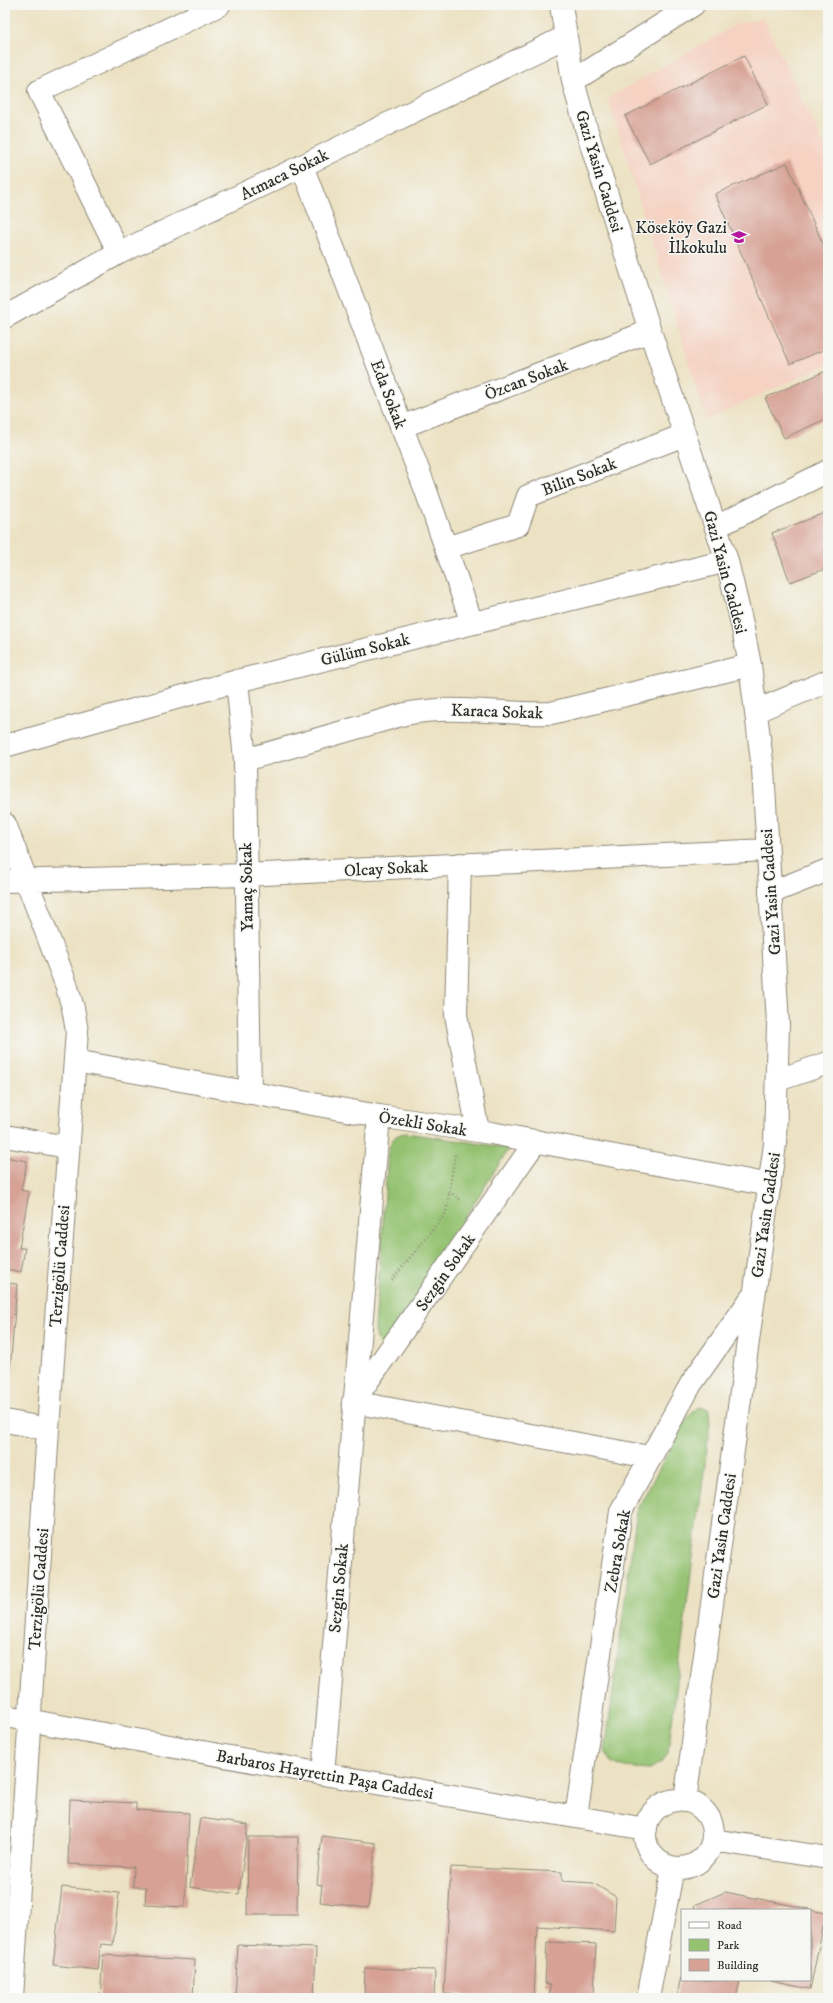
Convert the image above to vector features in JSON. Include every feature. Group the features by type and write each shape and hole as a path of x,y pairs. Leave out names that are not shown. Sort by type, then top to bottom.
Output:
{"street":[{"path":"119,253 38,92 219,5"},
{"name":"Gazi Yasin Caddesi","path":"561,5 573,81 650,331 727,561 750,665 763,769 778,1024 778,1080 775,1144 685,1801"},
{"path":"573,81 693,5"},
{"name":"Atmaca Sokak","path":"5,317 119,253 302,166 565,37"},
{"name":"Eda Sokak","path":"302,166 402,427 472,623"},
{"name":"Özcan Sokak","path":"402,427 650,331"},
{"name":"Bilin Sokak","path":"446,548 518,525 528,496 684,435"},
{"path":"716,527 828,472"},
{"name":"Gülüm Sokak","path":"5,746 237,681 727,561"},
{"name":"Karaca Sokak","path":"245,760 421,711 454,708 527,714 551,713 750,665"},
{"name":"Yamaç Sokak","path":"237,681 245,760 250,1092"},
{"path":"756,711 828,681"},
{"name":"Terzigölü Caddesi","path":"5,824 16,881 66,984 73,1008 77,1031 67,1147 48,1429 12,1998"},
{"name":"Olcay Sokak","path":"16,881 246,875 767,850"},
{"path":"460,864 456,1015 478,1131"},
{"path":"770,893 828,870"},
{"name":"Özekli Sokak","path":"75,1061 379,1116 536,1141 770,1185"},
{"path":"778,1080 828,1063"},
{"name":"Sezgin Sokak","path":"323,1774 353,1402 379,1116"},
{"path":"5,1136 67,1147"},
{"name":"Sezgin Sokak","path":"353,1402 536,1141"},
{"name":"Zebra Sokak","path":"576,1817 621,1510 649,1457 691,1384 754,1295"},
{"path":"353,1402 649,1457"},
{"path":"5,1421 48,1429"},
{"name":"Barbaros Hayrettin Paşa Caddesi","path":"5,1716 323,1774 646,1829"},
{"path":"685,1801 695,1804 703,1810 710,1819 713,1840 709,1851 701,1860 692,1866 673,1868 658,1861 650,1852 646,1841 646,1829 649,1819 655,1810 669,1802 685,1801"},
{"path":"713,1840 828,1858"},
{"path":"648,1998 673,1868"}],"path":[{"path":"389,1284 446,1213 456,1148"}],"shaded area":[{"name":"Köseköy Gazi İlkokulu","path":"763,18 828,153 828,364 706,420 608,98 737,24"}],"green space":[{"path":"406,1133 509,1148 386,1344 380,1344 377,1340 375,1328 388,1153 393,1139 398,1135"},
{"path":"704,1407 709,1410 710,1424 668,1753 662,1762 650,1769 622,1767 611,1762 605,1751 637,1509 688,1417 697,1408"}],"building":[{"path":"744,56 768,104 650,164 625,116"},
{"path":"787,163 828,255 828,348 790,364 715,194"},
{"path":"828,370 828,418 784,438 765,398"},
{"path":"828,512 828,568 790,582 772,533"},
{"path":"5,1157 27,1161 21,1190 29,1192 19,1248 25,1248 21,1272 5,1269"},
{"path":"5,1283 17,1284 10,1371 5,1370"},
{"path":"70,1800 136,1803 136,1810 189,1813 185,1907 145,1905 146,1887 133,1887 134,1867 68,1864"},
{"path":"200,1818 248,1825 239,1894 190,1887"},
{"path":"322,1836 376,1843 368,1908 320,1902 322,1885 317,1884"},
{"path":"248,1837 298,1837 297,1915 247,1915"},
{"path":"451,1867 562,1872 562,1881 593,1883 616,1897 614,1931 537,1926 534,1998 444,1994"},
{"path":"62,1887 119,1893 113,1945 101,1944 98,1970 53,1965"},
{"path":"725,1892 809,1909 694,1909 695,1905"},
{"path":"811,1910 826,1913 810,1989 771,1981 811,1981"},
{"path":"547,1942 596,1944 594,1998 549,1998 550,1985 545,1984"},
{"path":"238,1945 316,1948 314,1998 235,1998"},
{"path":"103,1955 195,1960 193,1998 100,1998"},
{"path":"365,1968 435,1970 434,1998 364,1998"},
{"path":"681,1975 681,1981 740,1981 736,1998 677,1998"}],"place":[{"name":"Köseköy Gazi İlkokulu","path":"739,237"}]}
